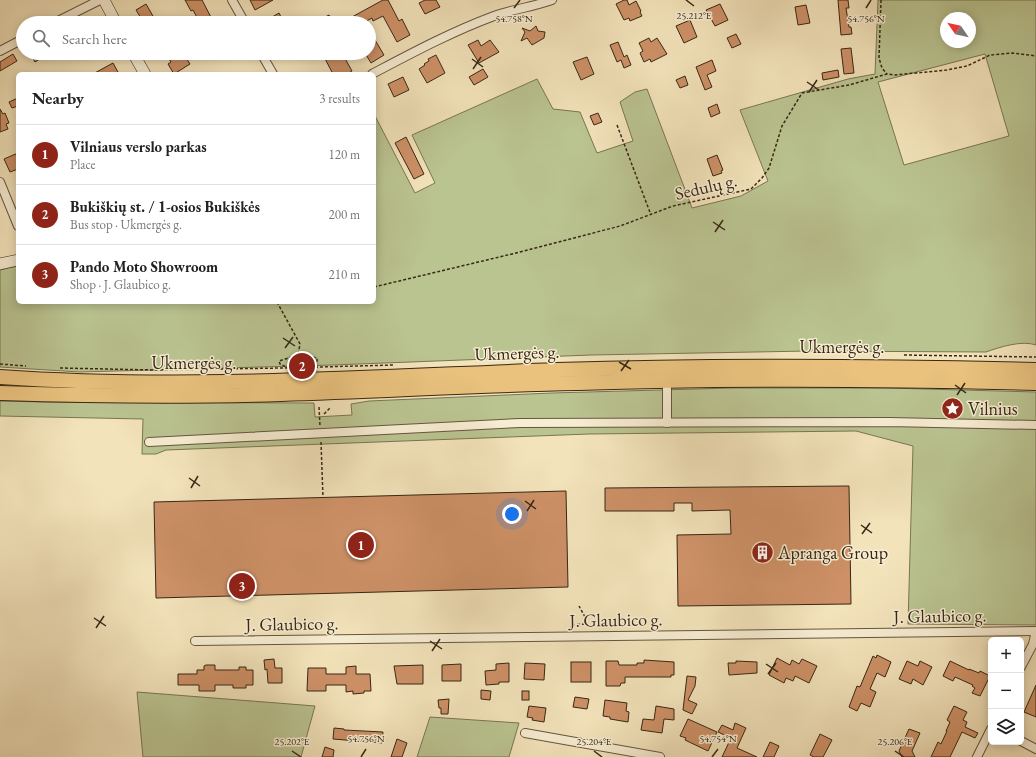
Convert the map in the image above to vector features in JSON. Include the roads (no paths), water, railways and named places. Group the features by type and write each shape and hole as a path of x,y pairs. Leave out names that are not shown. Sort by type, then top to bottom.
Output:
{"highway":[{"name":"Ukmergės g.","path":"0,377 96,382 233,382 623,368 734,366 847,366 1036,370"},
{"name":"Ukmergės g.","path":"0,393 168,396 247,395 668,380 832,379 1036,383"}],"street":[{"path":"68,16 100,0"},
{"path":"104,0 112,16"},
{"path":"232,0 241,16"},
{"path":"376,72 429,43 488,19 552,0"},
{"path":"0,51 16,43"},
{"path":"137,60 144,72"},
{"path":"266,60 272,72"},
{"path":"0,182 16,221"},
{"path":"0,264 16,260"},
{"path":"667,423 668,380"},
{"path":"149,442 520,423 889,422 1036,425"},
{"path":"1024,661 1033,644 1036,631"},
{"name":"J. Glaubico g.","path":"195,641 1036,631"},
{"path":"525,733 660,757"},
{"path":"977,757 988,735"},
{"path":"1024,742 1036,748"}],"place":[{"name":"Bukiškių st. / 1-osios Bukiškės","path":"302,366"},
{"name":"Vilnius","path":"952,409"},
{"name":"Vilniaus verslo parkas","path":"361,545"},
{"name":"Apranga Group","path":"763,553"},
{"name":"Pando Moto Showroom","path":"242,586"}]}
